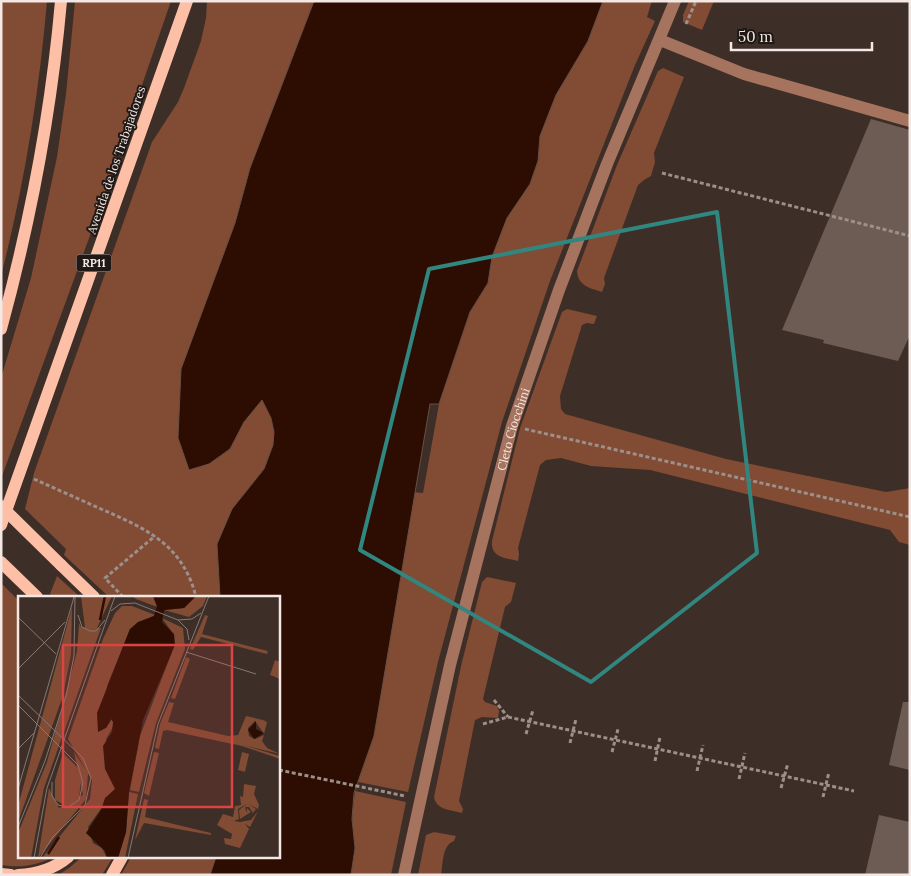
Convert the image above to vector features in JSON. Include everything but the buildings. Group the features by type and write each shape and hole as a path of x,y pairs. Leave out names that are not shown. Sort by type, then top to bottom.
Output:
{"main road":[{"path":"1,329 28,225 38,174 56,59 61,1"},
{"name":"Avenida de los Trabajadores","path":"1,525 187,1"},
{"path":"1,506 93,596"},
{"path":"1,562 36,596"},
{"path":"18,875 40,872 66,858"},
{"path":"112,875 121,858"},
{"path":"1,874 12,875"}],"street":[{"name":"Cleto Ciocchini","path":"404,875 450,665 512,426 559,290 600,182 675,1"},
{"path":"660,40 744,74 910,121"}],"path":[{"path":"686,24 696,1"},
{"path":"662,173 910,236"},
{"path":"512,426 910,517"},
{"path":"20,473 137,525 155,536 165,543 182,563 191,578 196,596"},
{"path":"122,596 105,578 155,536"},
{"path":"494,700 508,717"},
{"path":"526,734 533,710"},
{"path":"483,724 508,717 854,791"},
{"path":"570,743 576,719"},
{"path":"612,752 618,728"},
{"path":"655,761 660,737"},
{"path":"697,771 703,745"},
{"path":"739,779 745,753"},
{"path":"782,788 788,763"},
{"path":"280,770 420,800"},
{"path":"823,797 829,772"}],"highlighted area":[{"path":"717,212 757,553 591,682 360,550 429,269"}],"shaded area":[{"path":"1,1 47,1 40,71 30,140 1,276"},
{"path":"75,1 171,1 92,230 1,479 1,378 31,278 57,157 66,94"},
{"path":"207,1 314,1 250,168 235,223 230,449 244,422 262,400 271,418 274,432 273,445 264,469 232,509 217,544 220,596 108,596 64,555 66,549 25,509 34,473 152,142 178,102 201,41 206,18"},
{"path":"314,1 603,1 588,41 556,95 540,136 538,161 530,184 507,218 492,257 488,283 470,312 439,404 430,404 374,736 354,793 352,819 355,848 351,875 210,875 216,858 280,858 280,596 220,596 217,544 232,509 264,469 273,445 274,432 271,418 262,400 244,422 230,449 209,464 189,470 178,438 181,369 235,223 250,168"},
{"path":"603,1 652,1 647,17 655,21 635,65 550,281 502,422 438,662 408,792 358,782 374,736 413,492 423,493 439,404 470,312 488,283 492,257 507,218 530,184 538,161 540,136 556,95 588,41"},
{"path":"689,1 714,1 702,30 683,22 683,15"},
{"path":"663,68 684,77 654,153 655,162 651,176 638,185 604,278 605,284 602,292 589,288 582,283 577,271 617,165 658,71"},
{"path":"567,309 597,316 594,324 587,323 582,325 560,396 561,409 565,414 726,459 886,492 910,488 910,545 899,542 890,530 650,470 591,466 561,458 546,460 540,465 518,548 518,561 496,554 493,550 492,541 520,428 562,312"},
{"path":"57,576 79,596 52,596 50,594"},
{"path":"487,577 516,583 511,602 505,607 483,699 485,702 497,706 499,711 498,718 482,717 475,720 459,801 463,809 462,813 441,807 434,797 461,666 482,582"},
{"path":"1,583 18,600 18,858 50,858 21,866 1,865"},
{"path":"355,791 406,802 391,875 351,875 355,848 352,819"},
{"path":"434,832 456,836 445,851 441,875 418,875 426,835"},
{"path":"81,858 112,858 102,875 58,875"},
{"path":"130,858 216,858 210,875 121,875"}]}
